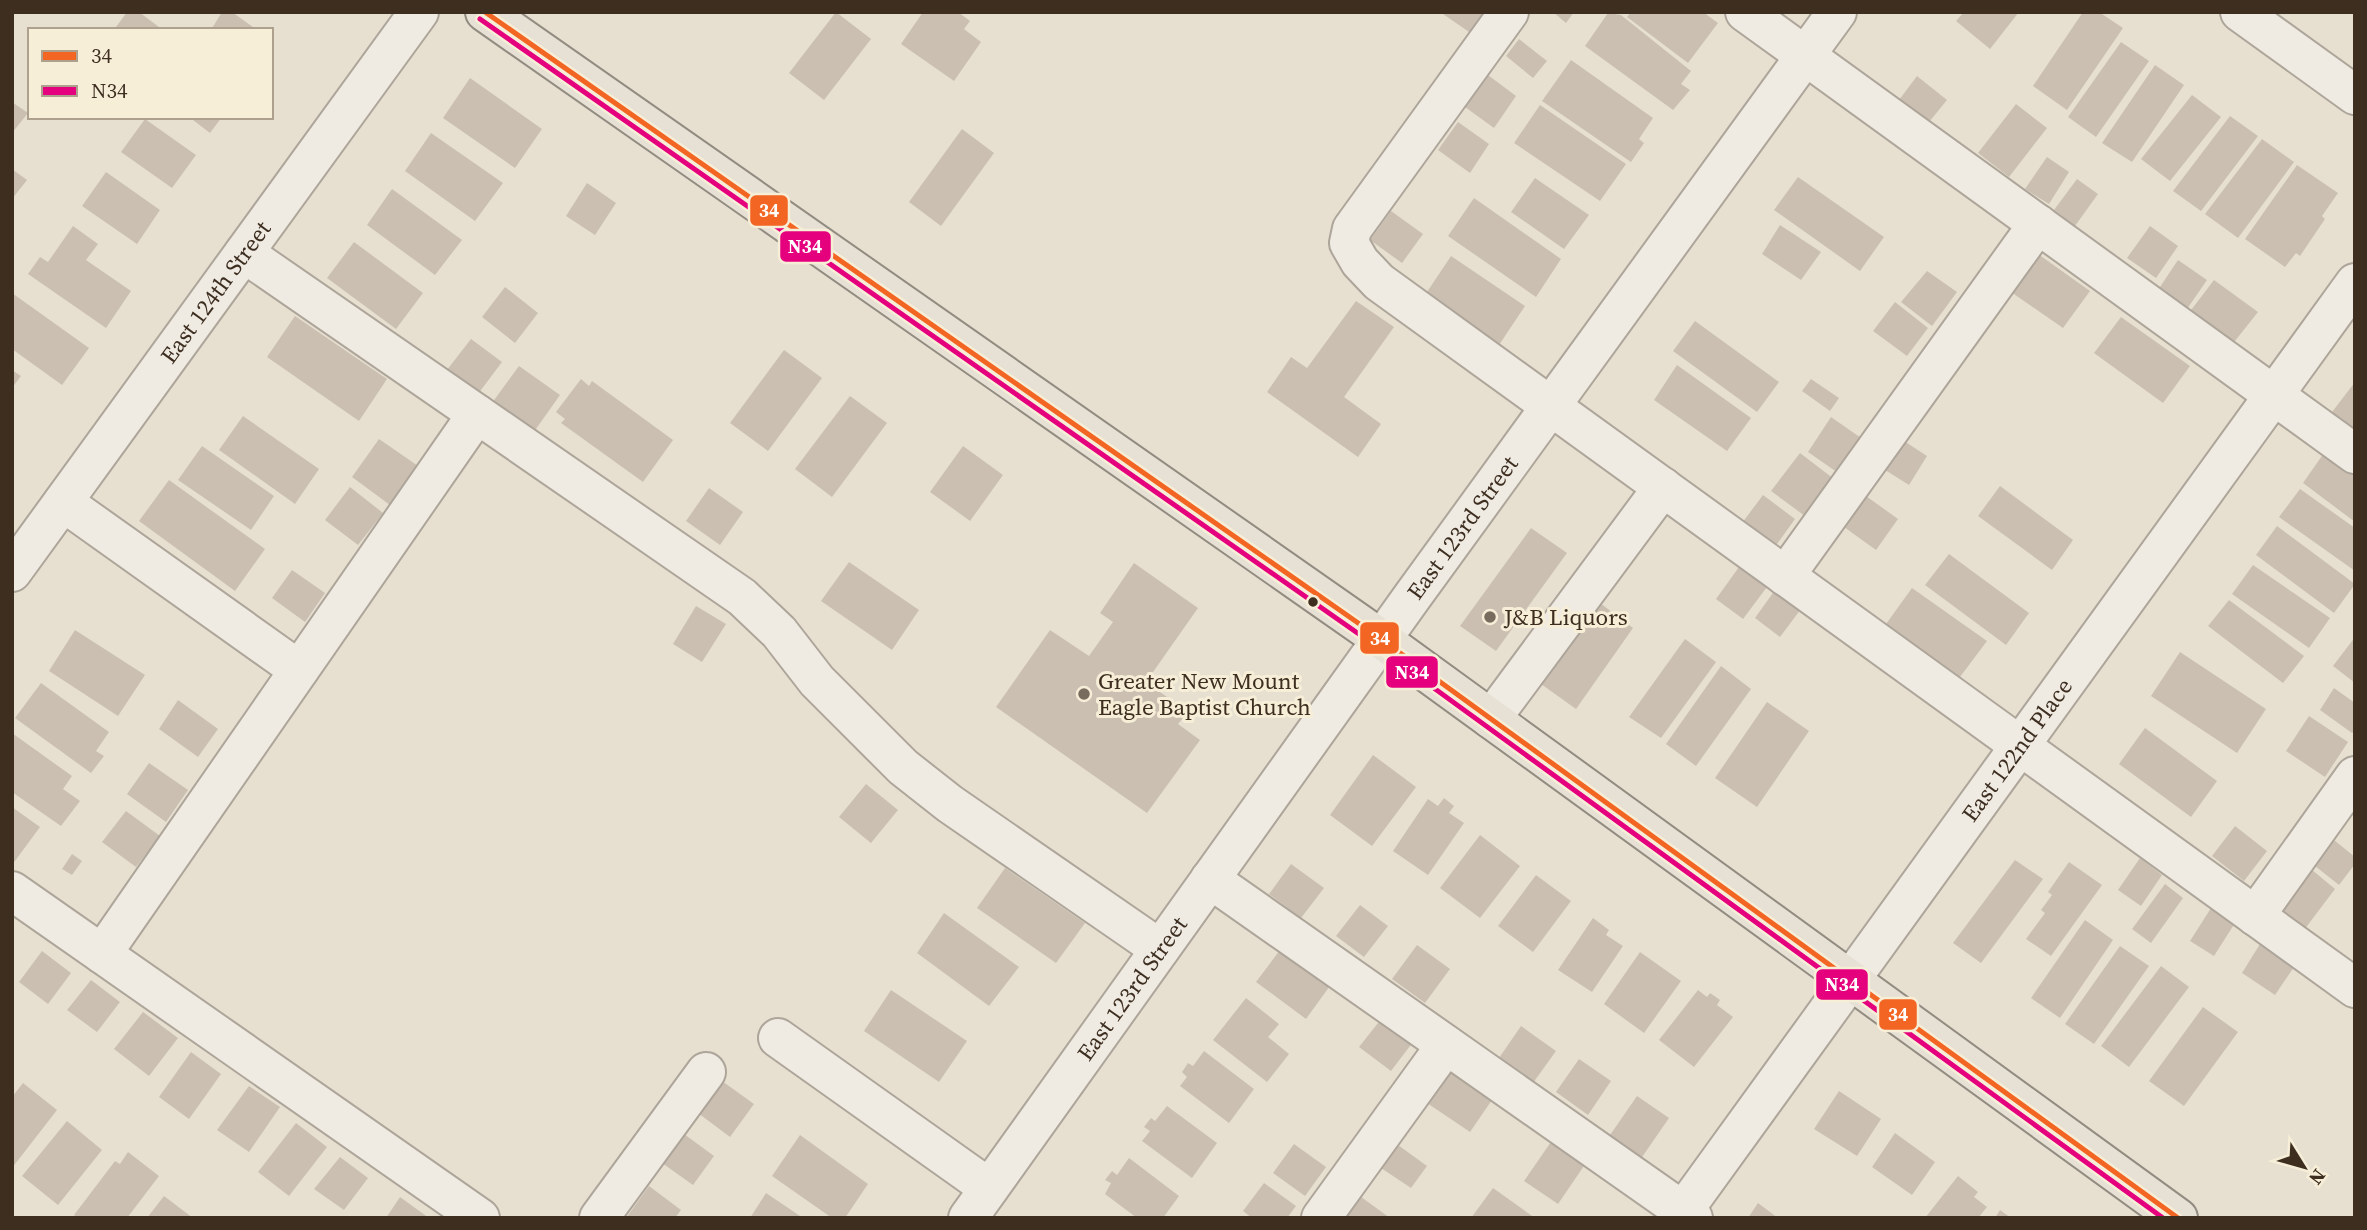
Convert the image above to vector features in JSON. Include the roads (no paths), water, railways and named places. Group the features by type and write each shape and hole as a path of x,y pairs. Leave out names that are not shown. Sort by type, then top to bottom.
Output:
{"main road":[{"path":"485,12 1381,639 2178,1218"}],"street":[{"name":"East 124th Street","path":"12,572 419,12"},
{"path":"1509,12 1352,229 1349,243 1360,262 1379,282 2355,988"},
{"path":"1745,12 2355,454"},
{"name":"East 123rd Street","path":"979,1203 1381,639 1838,12"},
{"path":"2239,12 2355,95"},
{"path":"1785,576 2038,224"},
{"path":"244,253 742,597 779,632 817,681 903,767 950,804 1160,949"},
{"name":"East 122nd Place","path":"1685,1215 1850,981 2355,283"},
{"path":"102,954 477,414"},
{"path":"1492,719 1663,487"},
{"path":"63,502 299,670"},
{"path":"2255,916 2355,776"},
{"path":"1210,879 1685,1215"},
{"path":"12,891 480,1218"},
{"path":"778,1038 979,1203"},
{"path":"1321,1218 1446,1045"},
{"path":"600,1218 706,1072"}],"place":[{"name":"J&B Liquors","path":"1490,617"},
{"name":"Greater New Mount Eagle Baptist Church","path":"1084,694"}]}
